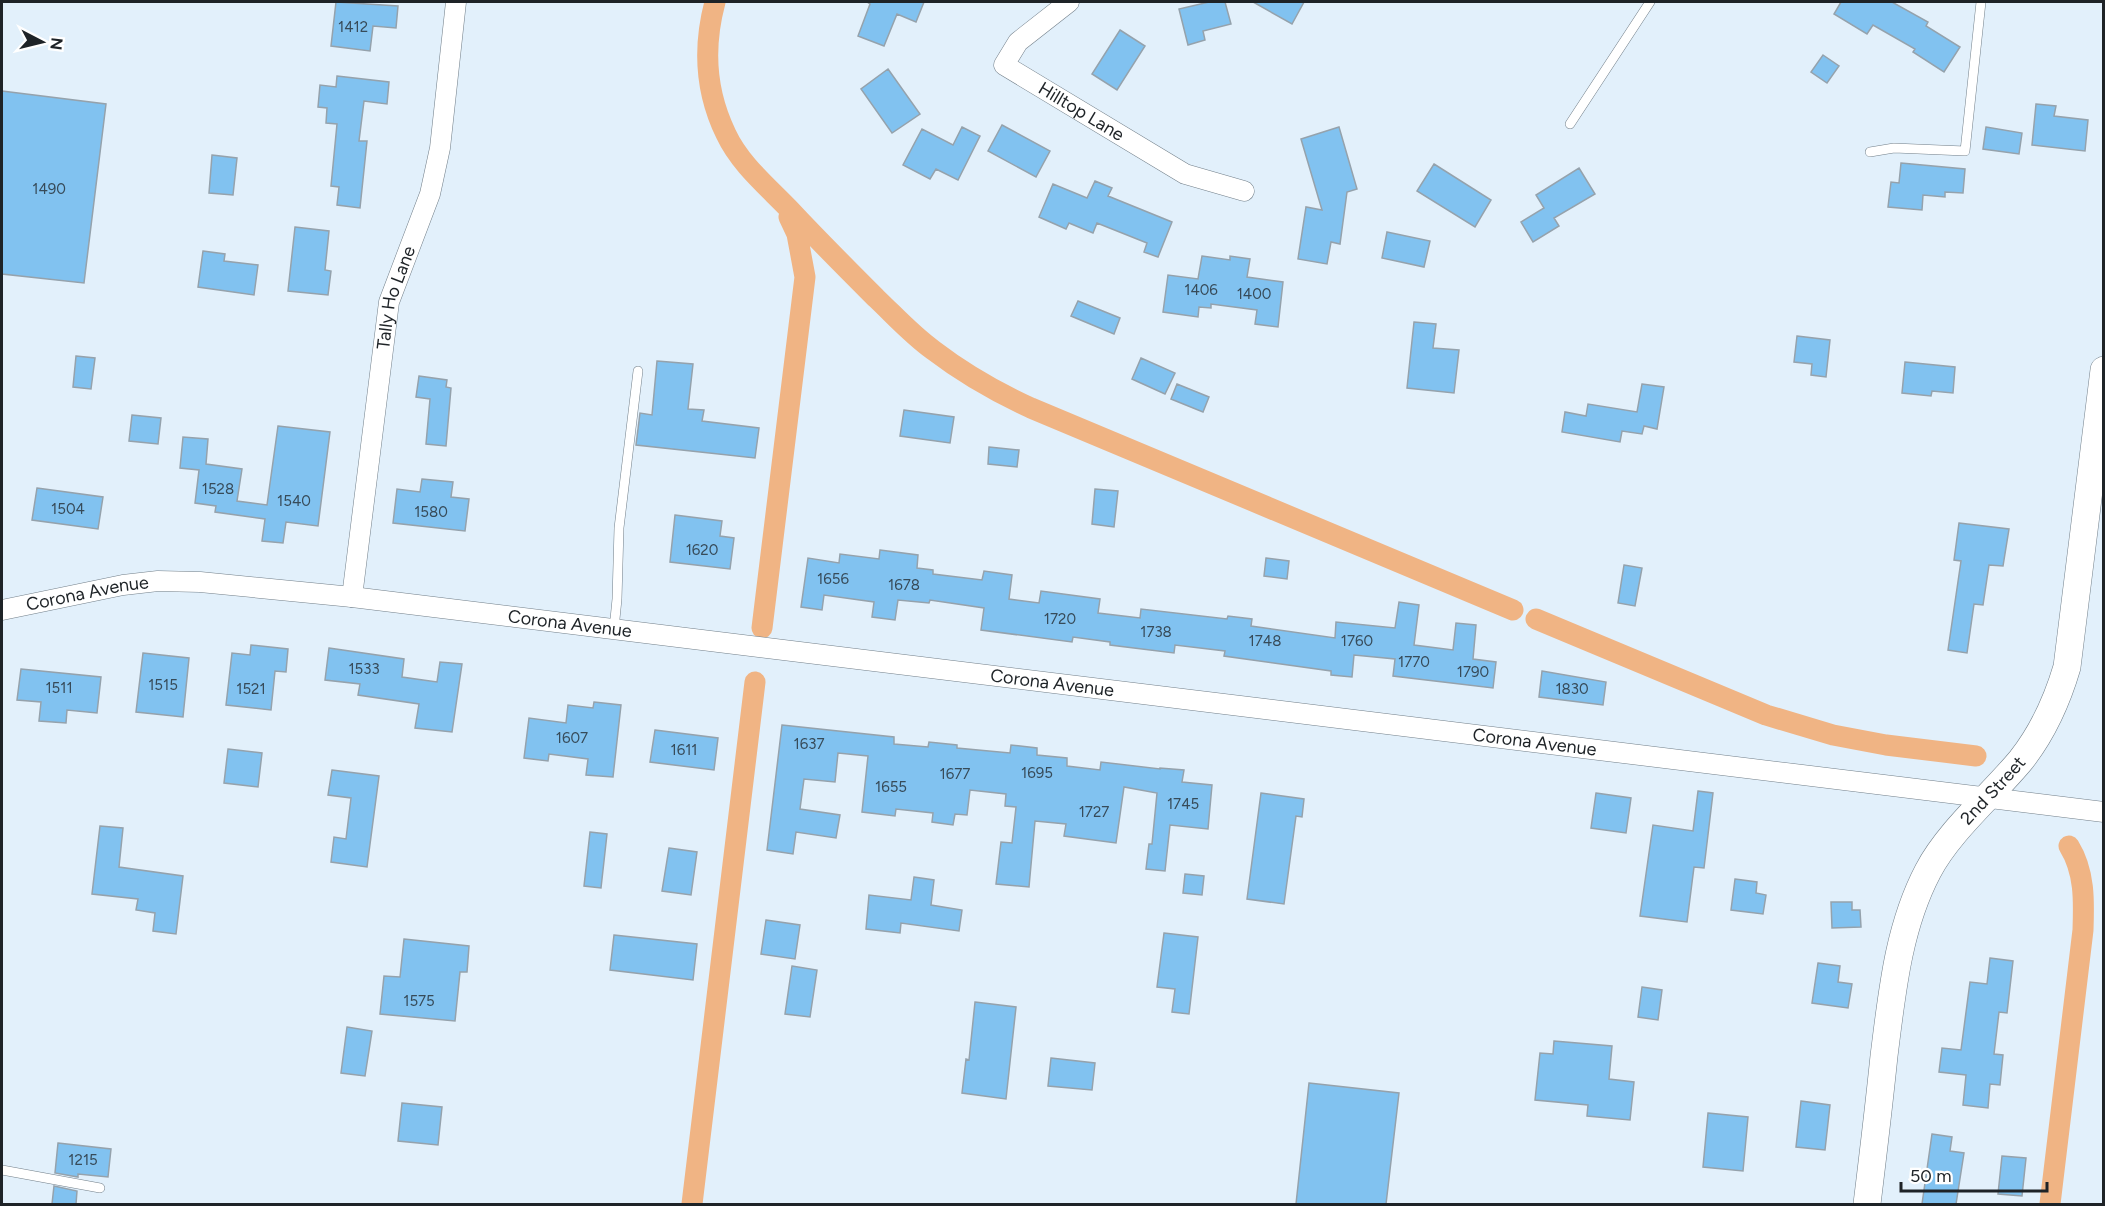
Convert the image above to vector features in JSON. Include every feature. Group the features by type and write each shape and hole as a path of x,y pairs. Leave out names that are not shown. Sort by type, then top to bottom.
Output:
{"street":[{"name":"Tally Ho Lane","path":"352,597 389,302 430,194 440,148 456,2"},
{"name":"Hilltop Lane","path":"1069,2 1018,42 1004,65 1185,174 1244,191"},
{"name":"2nd Street","path":"1867,1204 1893,983 1912,904 1929,869 1954,835 2021,759 2042,729 2057,699 2067,667 2103,370"},
{"name":"Corona Avenue","path":"2,610 123,585 158,581 200,582 352,597 2103,812"}],"lane":[{"path":"1570,124 1650,2"},
{"path":"1870,152 1894,148 1965,151 1981,2"},
{"path":"614,629 619,528 638,371"},
{"path":"2,1170 100,1188"}],"building":[{"path":"336,2 398,6 396,28 373,26 370,51 331,46"},
{"path":"867,2 924,2 916,22 897,14 884,46 858,36 870,4"},
{"path":"1209,2 1225,2 1231,24 1203,31 1205,40 1188,45 1179,9"},
{"path":"1253,2 1304,2 1292,24"},
{"path":"1841,2 1892,2 1928,22 1926,26 1960,47 1944,72 1913,52 1915,49 1873,25 1867,34 1834,14"},
{"path":"1120,30 1145,46 1117,90 1092,74"},
{"path":"1823,55 1839,66 1827,83 1811,72"},
{"path":"888,69 920,114 892,133 861,89"},
{"path":"337,76 389,82 387,104 364,101 359,141 367,141 360,208 337,205 339,187 331,186 337,124 326,123 327,108 318,107 320,85 336,87"},
{"path":"2,91 106,104 84,283 2,274"},
{"path":"2036,104 2056,106 2054,116 2088,120 2085,151 2032,145"},
{"path":"1002,125 1050,151 1036,177 988,151"},
{"path":"962,127 980,136 958,180 936,169 930,179 903,165 922,129 953,145"},
{"path":"1339,127 1357,189 1347,192 1340,244 1331,242 1327,264 1298,259 1306,207 1322,210 1301,139"},
{"path":"1986,127 2022,133 2019,154 1983,149"},
{"path":"212,155 237,158 233,195 209,193"},
{"path":"1901,163 1965,169 1963,193 1945,192 1945,197 1923,195 1922,210 1888,207 1891,182 1899,183"},
{"path":"1434,164 1491,200 1475,227 1417,191"},
{"path":"1579,168 1595,194 1554,218 1559,226 1533,242 1521,222 1544,208 1536,195"},
{"path":"1095,181 1112,188 1108,196 1172,222 1158,257 1144,252 1147,243 1097,223 1093,233 1069,223 1066,229 1039,217 1053,184 1087,198"},
{"path":"295,227 329,231 325,270 331,271 328,295 288,291"},
{"path":"1387,232 1430,241 1424,267 1382,258"},
{"path":"203,251 225,254 224,261 258,265 254,295 198,287"},
{"path":"1202,256 1230,260 1230,256 1250,259 1247,277 1283,282 1278,327 1255,324 1257,310 1211,304 1211,308 1199,307 1198,317 1163,312 1168,275 1198,279"},
{"path":"1078,301 1120,318 1114,334 1071,316"},
{"path":"1414,322 1436,324 1433,348 1459,350 1454,393 1407,388"},
{"path":"1797,336 1830,340 1826,377 1811,375 1812,364 1794,362"},
{"path":"76,356 95,358 91,389 73,387"},
{"path":"1141,358 1175,373 1165,394 1132,379"},
{"path":"657,361 693,364 688,409 704,410 702,421 759,428 755,458 636,445 640,413 652,415"},
{"path":"1905,362 1955,367 1953,393 1932,391 1931,396 1902,393"},
{"path":"419,376 447,380 446,387 451,388 446,446 426,444 430,399 416,397"},
{"path":"1177,384 1209,397 1203,412 1171,399"},
{"path":"1642,384 1664,387 1657,429 1644,426 1642,434 1622,431 1620,442 1562,432 1565,412 1586,416 1588,404 1637,412"},
{"path":"904,410 954,417 950,443 900,436"},
{"path":"132,415 161,418 158,444 129,441"},
{"path":"278,426 330,432 318,526 286,522 283,543 262,541 265,519 215,512 216,506 195,503 199,470 180,468 183,437 208,439 206,464 242,469 237,501 267,505"},
{"path":"989,447 1019,450 1017,467 988,464"},
{"path":"422,479 453,482 451,497 469,499 465,531 393,523 397,489 420,492"},
{"path":"37,488 103,497 98,529 32,520"},
{"path":"1095,489 1118,491 1114,527 1092,524"},
{"path":"675,515 722,521 720,536 734,538 730,569 670,562"},
{"path":"1959,523 2009,529 2003,566 1989,565 1983,605 1974,604 1967,653 1948,650 1961,561 1954,560"},
{"path":"880,550 918,555 917,568 933,570 933,574 982,580 984,571 1012,575 1009,599 1039,603 1041,591 1100,599 1098,613 1140,618 1141,609 1227,619 1228,616 1252,619 1251,626 1335,638 1336,622 1395,628 1399,602 1419,605 1414,645 1453,650 1456,623 1476,625 1473,659 1496,662 1493,688 1393,676 1395,659 1354,655 1352,677 1331,675 1331,671 1224,656 1225,651 1175,645 1174,653 1110,645 1110,642 1073,637 1072,642 981,630 984,608 930,600 929,603 898,600 895,620 872,617 874,602 824,595 822,610 801,607 808,558 839,563 840,554 879,559"},
{"path":"1266,558 1289,561 1287,579 1264,576"},
{"path":"1624,565 1642,568 1635,606 1618,603"},
{"path":"251,645 288,649 286,672 275,671 271,710 226,705 232,653 250,655"},
{"path":"329,648 404,659 402,677 437,682 440,662 462,664 452,732 415,728 419,704 358,695 360,684 325,680"},
{"path":"143,653 189,658 183,717 136,712"},
{"path":"21,669 101,677 97,713 67,710 66,723 39,721 41,702 17,700"},
{"path":"1542,671 1606,682 1603,705 1539,697"},
{"path":"594,702 621,705 613,777 586,775 588,759 549,754 548,761 524,758 529,718 566,723 568,705 593,708"},
{"path":"782,725 894,737 894,744 928,747 929,742 957,745 957,748 1010,753 1011,745 1037,748 1037,755 1067,758 1067,766 1100,770 1101,762 1184,770 1182,782 1212,785 1208,829 1170,825 1165,871 1146,869 1149,844 1152,844 1157,793 1124,787 1116,843 1064,836 1066,824 1035,821 1029,887 996,884 1001,842 1012,843 1016,807 1005,806 1006,794 970,790 967,815 955,814 953,825 932,822 933,813 896,809 895,816 862,812 868,756 838,753 835,782 804,779 800,809 840,815 836,838 796,832 793,854 767,850"},
{"path":"655,730 718,738 714,770 650,762"},
{"path":"228,749 262,753 258,787 224,783"},
{"path":"332,770 379,776 367,867 331,862 334,837 346,839 351,798 328,795"},
{"path":"1698,791 1713,793 1704,868 1694,867 1687,922 1640,916 1653,825 1693,831"},
{"path":"1261,793 1304,799 1302,817 1296,816 1284,904 1247,899"},
{"path":"1596,793 1631,798 1626,833 1591,828"},
{"path":"100,826 123,828 119,867 183,876 176,934 153,931 155,913 136,910 138,899 92,894"},
{"path":"590,832 607,834 601,888 584,886"},
{"path":"669,848 697,852 691,895 662,891"},
{"path":"1185,874 1204,876 1202,895 1183,893"},
{"path":"914,877 934,880 931,905 962,910 959,931 901,923 900,933 866,929 869,895 911,900"},
{"path":"1735,879 1757,882 1756,893 1766,895 1763,914 1731,910"},
{"path":"1831,902 1852,902 1852,910 1860,910 1861,927 1832,928"},
{"path":"766,920 800,925 795,959 761,954"},
{"path":"1164,933 1198,937 1189,1014 1172,1012 1175,989 1157,987"},
{"path":"614,935 697,944 693,980 610,970"},
{"path":"404,939 469,946 467,972 460,972 455,1021 380,1014 384,976 400,977"},
{"path":"1990,958 2013,961 2007,1013 1999,1012 1994,1054 2003,1055 2000,1085 1990,1084 1988,1108 1963,1105 1966,1075 1939,1072 1942,1048 1961,1050 1970,982 1987,984"},
{"path":"1818,963 1840,966 1838,982 1852,984 1848,1008 1812,1003"},
{"path":"792,966 817,970 810,1017 785,1014"},
{"path":"1642,987 1662,990 1658,1020 1638,1017"},
{"path":"975,1002 1016,1007 1006,1099 962,1093 966,1059 969,1060"},
{"path":"347,1027 372,1031 365,1076 341,1073"},
{"path":"1554,1041 1612,1046 1609,1079 1634,1082 1630,1120 1587,1116 1588,1105 1535,1100 1540,1053 1553,1054"},
{"path":"1051,1058 1095,1063 1092,1090 1048,1086"},
{"path":"1309,1083 1399,1093 1386,1204 1296,1204"},
{"path":"1801,1101 1830,1105 1825,1150 1796,1147"},
{"path":"402,1103 442,1107 438,1145 398,1141"},
{"path":"1708,1113 1748,1117 1743,1171 1703,1167"},
{"path":"1932,1134 1952,1137 1950,1151 1964,1153 1956,1204 1922,1204"},
{"path":"58,1143 111,1149 108,1177 78,1174 78,1177 55,1173"},
{"path":"2002,1156 2026,1158 2022,1196 1998,1194"},
{"path":"54,1186 77,1191 76,1204 52,1204"}],"waterway":[{"path":"715,2 709,36 708,69 719,118 732,145 763,183 876,298 925,344 980,382 1031,408 1513,610"},
{"path":"762,628 805,277 797,234 789,217"},
{"path":"1536,619 1766,715 1833,735 1886,745 1976,756"},
{"path":"692,1204 755,682"},
{"path":"2050,1204 2083,930 2081,876 2069,846"}]}
